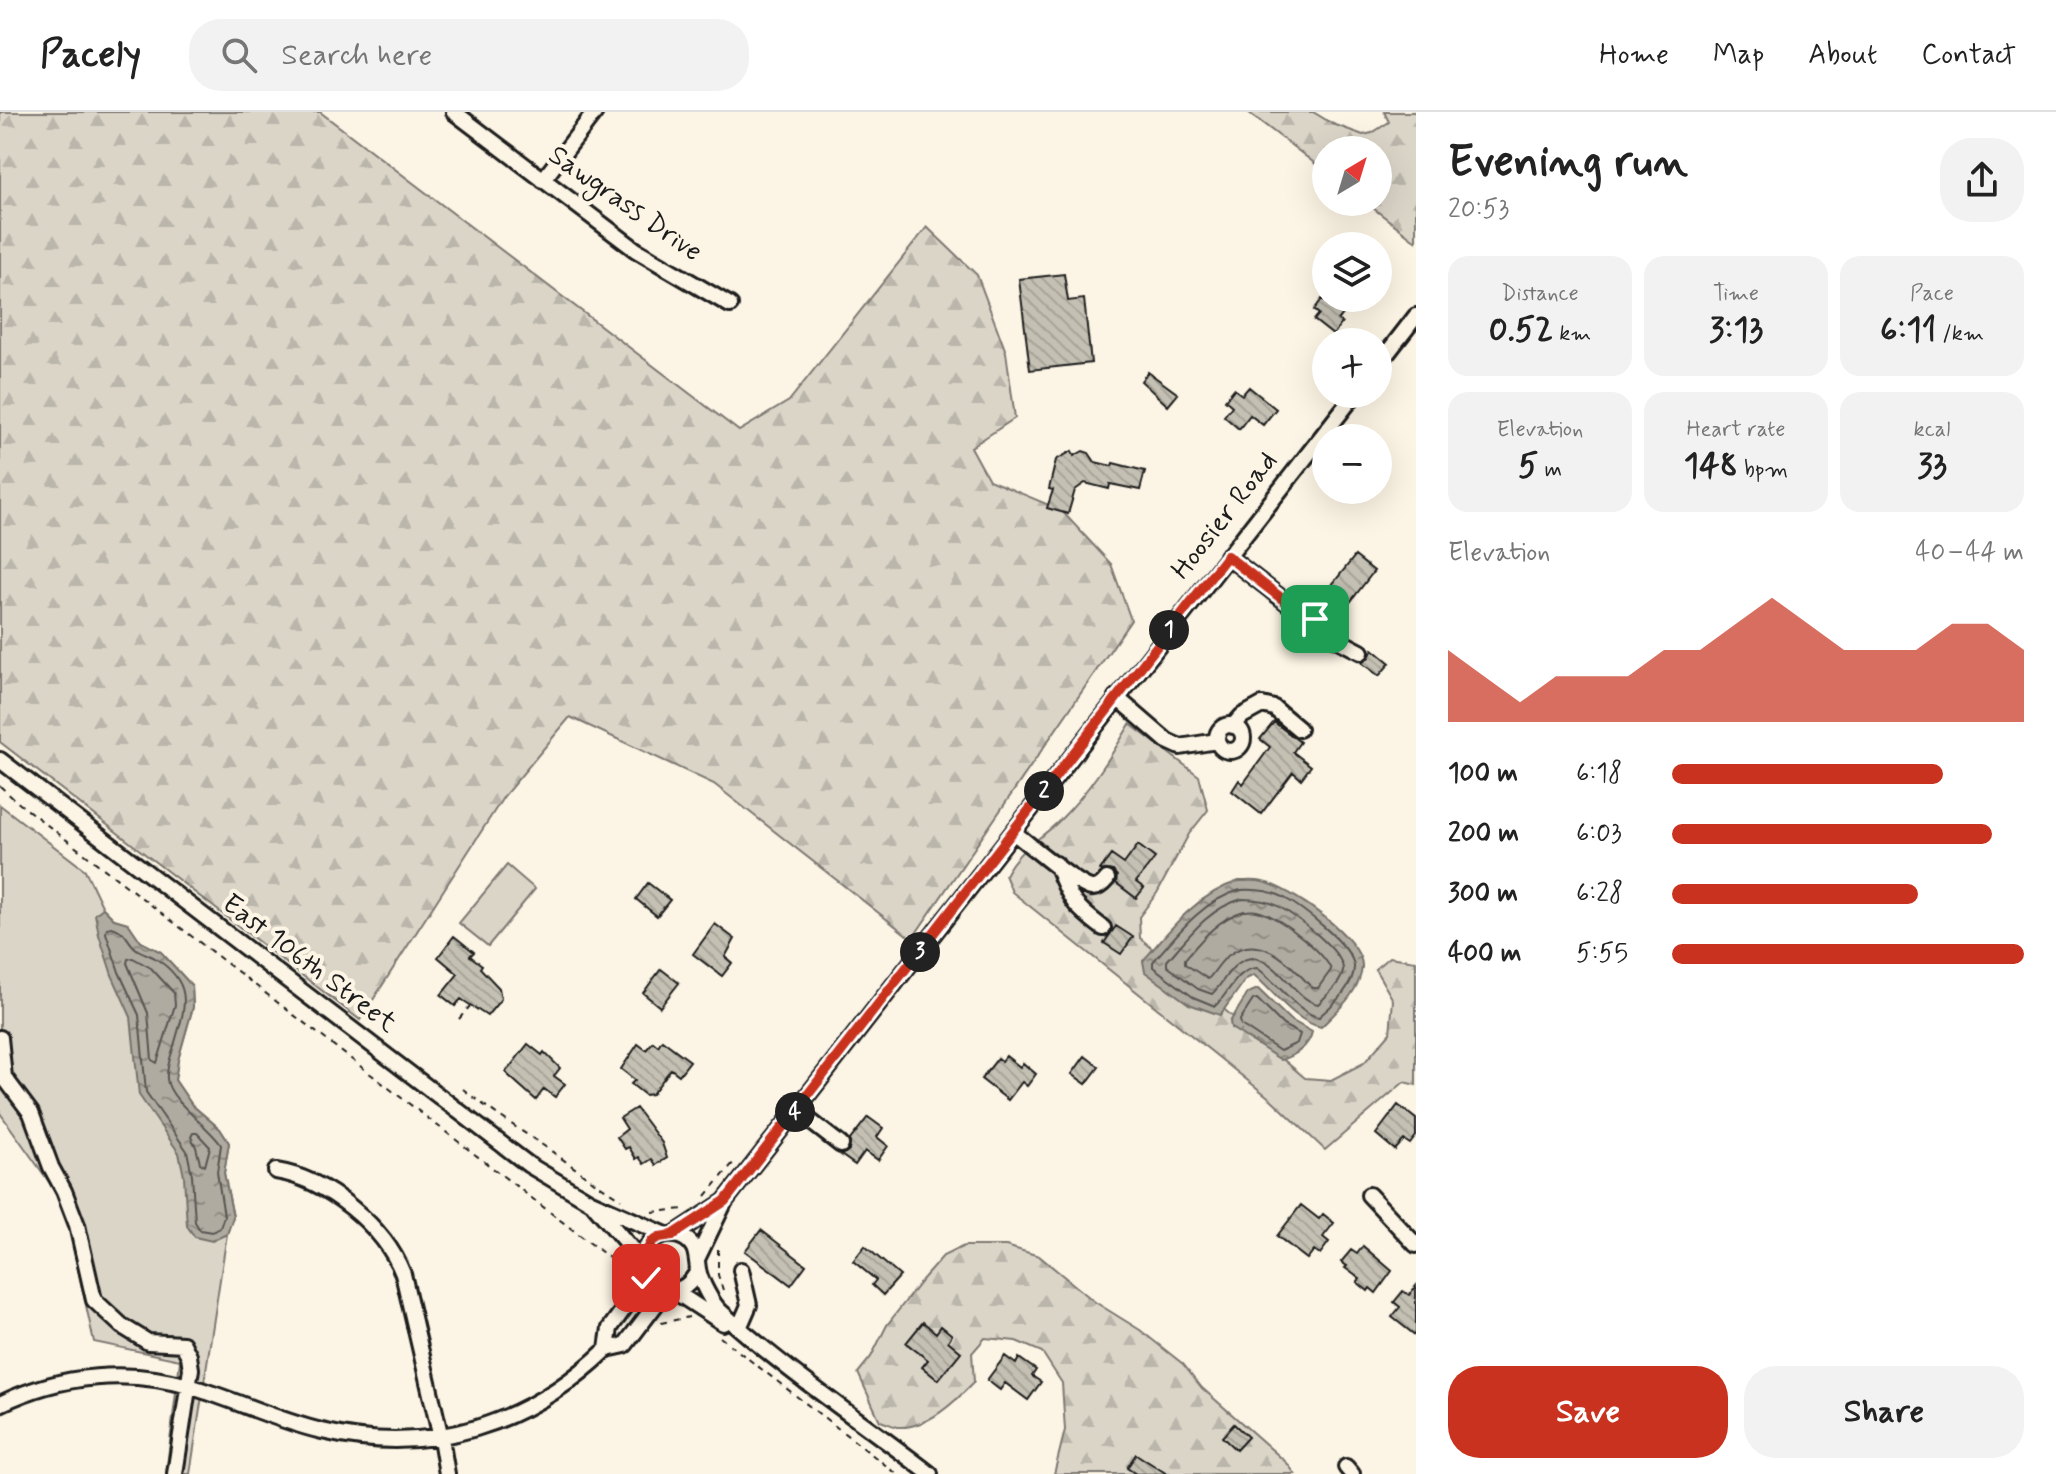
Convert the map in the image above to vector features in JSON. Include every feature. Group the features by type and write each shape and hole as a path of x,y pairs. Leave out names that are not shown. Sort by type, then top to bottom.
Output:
{"street":[{"name":"Sawgrass Drive","path":"454,112 636,250 730,305"},
{"path":"543,180 595,112"},
{"path":"1392,347 1416,316"},
{"name":"Hoosier Road","path":"698,1264 725,1201 1344,408"},
{"path":"1227,556 1308,619 1318,615 1336,639 1361,652"},
{"path":"1116,697 1167,741 1180,747 1217,741"},
{"path":"1217,741 1220,730 1233,726 1242,716 1262,705 1274,708 1299,729"},
{"path":"1217,741 1224,750 1233,751 1239,747 1242,734 1233,726"},
{"name":"East 106th Street","path":"0,760 529,1165 591,1202 670,1235"},
{"path":"1013,832 1092,888 1101,886 1107,879"},
{"path":"1055,863 1073,903 1103,928"},
{"path":"0,1038 4,1077 31,1113 51,1167 64,1191 77,1225 94,1300 122,1326 148,1342 183,1344 189,1356 191,1369 175,1474"},
{"path":"796,1110 841,1145"},
{"path":"276,1171 306,1178 321,1186 387,1242 403,1274 447,1474"},
{"path":"1369,1195 1416,1245"},
{"name":"Hoosier Road","path":"670,1235 725,1201"},
{"name":"East 106th Street","path":"591,1202 642,1261"},
{"path":"767,1352 670,1291 655,1288 646,1278 642,1261 652,1241 670,1235 684,1238 691,1244 717,1309 767,1352 930,1474"},
{"path":"0,1404 26,1392 94,1377 127,1375 188,1386 321,1431 356,1438 441,1438 496,1423 562,1388 607,1349 625,1345 670,1291 688,1286 698,1264"},
{"path":"739,1328 749,1305 741,1270"},
{"path":"607,1349 610,1328 646,1278"}],"path":[{"path":"0,786 625,1270 623,1292"},
{"path":"459,1019 470,1006"},
{"path":"463,1089 582,1176 626,1202"},
{"path":"705,1197 734,1162"},
{"path":"720,1337 897,1474"}],"green space":[{"path":"0,112 320,112 739,431 789,401 927,227 977,275 1006,352 1015,418 971,447 989,480 1061,510 1111,564 1131,620 912,939 714,784 570,717 504,796 360,1020 0,742"},
{"path":"1248,112 1313,112 1333,124 1363,135 1389,122 1384,112 1416,112 1416,241 1383,216 1392,216 1392,136 1312,136 1312,161"},
{"path":"1130,724 1199,776 1208,810 1189,834 1157,893 1139,917 1140,938 1305,1078 1331,1080 1364,1063 1390,1033 1393,1000 1375,969 1389,957 1416,961 1416,1085 1404,1082 1325,1150 1272,1100 1012,892 1005,875 1011,865 1081,797"},
{"path":"0,805 85,870 103,908 114,919 128,923 141,942 161,952 192,986 193,1007 175,1080 192,1105 220,1129 229,1143 224,1173 233,1217 227,1234 190,1474 166,1474 180,1360 94,1342 65,1210 52,1186 0,1113"},
{"path":"507,865 535,889 488,946 459,923"},
{"path":"964,1246 1006,1246 1039,1256 1095,1302 1140,1330 1183,1364 1202,1388 1287,1463 1295,1474 1054,1474 1065,1430 1062,1383 1042,1352 1016,1341 985,1338 972,1353 974,1382 930,1419 898,1427 880,1421 858,1373 871,1357 887,1325 922,1280 943,1256"}],"water":[{"path":"1239,881 1263,882 1290,893 1338,929 1359,956 1362,967 1357,985 1321,1027 1294,1013 1254,975 1246,979 1220,1015 1189,1004 1145,972 1143,961 1186,914 1210,894"},
{"path":"103,908 114,919 128,923 141,942 161,952 192,986 193,1007 175,1080 192,1105 220,1129 229,1143 224,1173 233,1217 227,1234 212,1241 195,1237 187,1226 184,1176 179,1153 139,1095 131,1017 112,975 99,935 95,914"},
{"path":"1258,989 1289,1019 1312,1032 1304,1046 1281,1060 1231,1028 1230,1022 1248,993"}],"building":[{"path":"1064,274 1068,301 1084,299 1091,363 1030,370 1019,279"},
{"path":"1316,312 1345,312 1338,320 1342,323 1338,328 1324,328 1314,320 1319,314"},
{"path":"1148,372 1178,394 1168,406 1141,381"},
{"path":"1249,387 1276,409 1263,425 1250,415 1239,429 1224,416 1232,406 1225,400 1234,389 1242,395"},
{"path":"1072,451 1074,456 1083,451 1089,453 1095,462 1145,471 1140,490 1110,484 1109,489 1085,483 1075,490 1068,514 1047,508 1053,490 1049,489 1056,460"},
{"path":"1355,556 1374,571 1338,618 1331,613 1328,604 1319,601"},
{"path":"1373,649 1390,663 1379,676 1362,663"},
{"path":"1274,722 1300,742 1293,752 1311,766 1301,779 1293,772 1261,814 1232,791 1239,780 1243,784 1270,747 1260,739"},
{"path":"1138,845 1155,858 1136,882 1144,888 1136,898 1116,883 1117,876 1113,871 1100,870 1111,855 1124,864"},
{"path":"648,883 670,900 657,916 636,899"},
{"path":"715,924 735,939 725,957 732,963 722,976 693,954"},
{"path":"1116,926 1133,937 1121,954 1104,943"},
{"path":"454,936 474,952 470,956 482,965 480,968 499,988 501,999 487,1016 461,999 455,1006 441,995 458,974 438,957"},
{"path":"661,969 679,983 660,1007 643,993"},
{"path":"662,1040 690,1061 679,1075 671,1069 652,1094 645,1095 631,1084 635,1080 621,1069 638,1044 646,1050 653,1042 658,1046"},
{"path":"528,1044 542,1055 544,1052 560,1068 554,1076 565,1084 555,1097 544,1089 536,1100 506,1072"},
{"path":"1006,1056 1020,1067 1023,1063 1036,1074 1027,1086 1022,1082 1008,1100 981,1079 998,1058 1002,1061"},
{"path":"1085,1056 1099,1067 1086,1084 1072,1074"},
{"path":"1398,1105 1416,1119 1416,1136 1410,1144 1404,1140 1395,1150 1376,1134"},
{"path":"636,1108 662,1143 667,1158 656,1165 652,1159 644,1164 639,1157 636,1159 629,1147 625,1149 617,1137 627,1129 620,1118"},
{"path":"868,1117 883,1128 877,1137 888,1146 878,1160 865,1151 855,1165 841,1155 849,1150 850,1140"},
{"path":"1301,1205 1319,1219 1323,1214 1334,1223 1323,1237 1329,1242 1320,1254 1314,1250 1307,1259 1277,1236"},
{"path":"761,1230 806,1265 791,1285 745,1251"},
{"path":"865,1246 900,1276 883,1295 872,1285 876,1280 853,1261"},
{"path":"1363,1246 1392,1271 1376,1293 1357,1282 1360,1279 1341,1262 1351,1250 1357,1254"},
{"path":"1416,1286 1416,1336 1392,1317 1400,1307 1394,1302 1403,1291 1409,1295"},
{"path":"923,1322 936,1333 941,1326 952,1335 948,1341 961,1352 938,1380 922,1367 928,1360 906,1343"},
{"path":"1005,1356 1016,1364 1019,1358 1036,1370 1032,1376 1041,1382 1028,1400 1005,1383 1000,1390 987,1380"},
{"path":"1234,1424 1248,1437 1236,1450 1222,1437"},
{"path":"1136,1454 1167,1474 1136,1474 1127,1468"}],"route":[{"path":"646,1278 642,1261 647,1247 659,1237 673,1235 725,1201 1227,556 1308,619 1315,619"}]}
